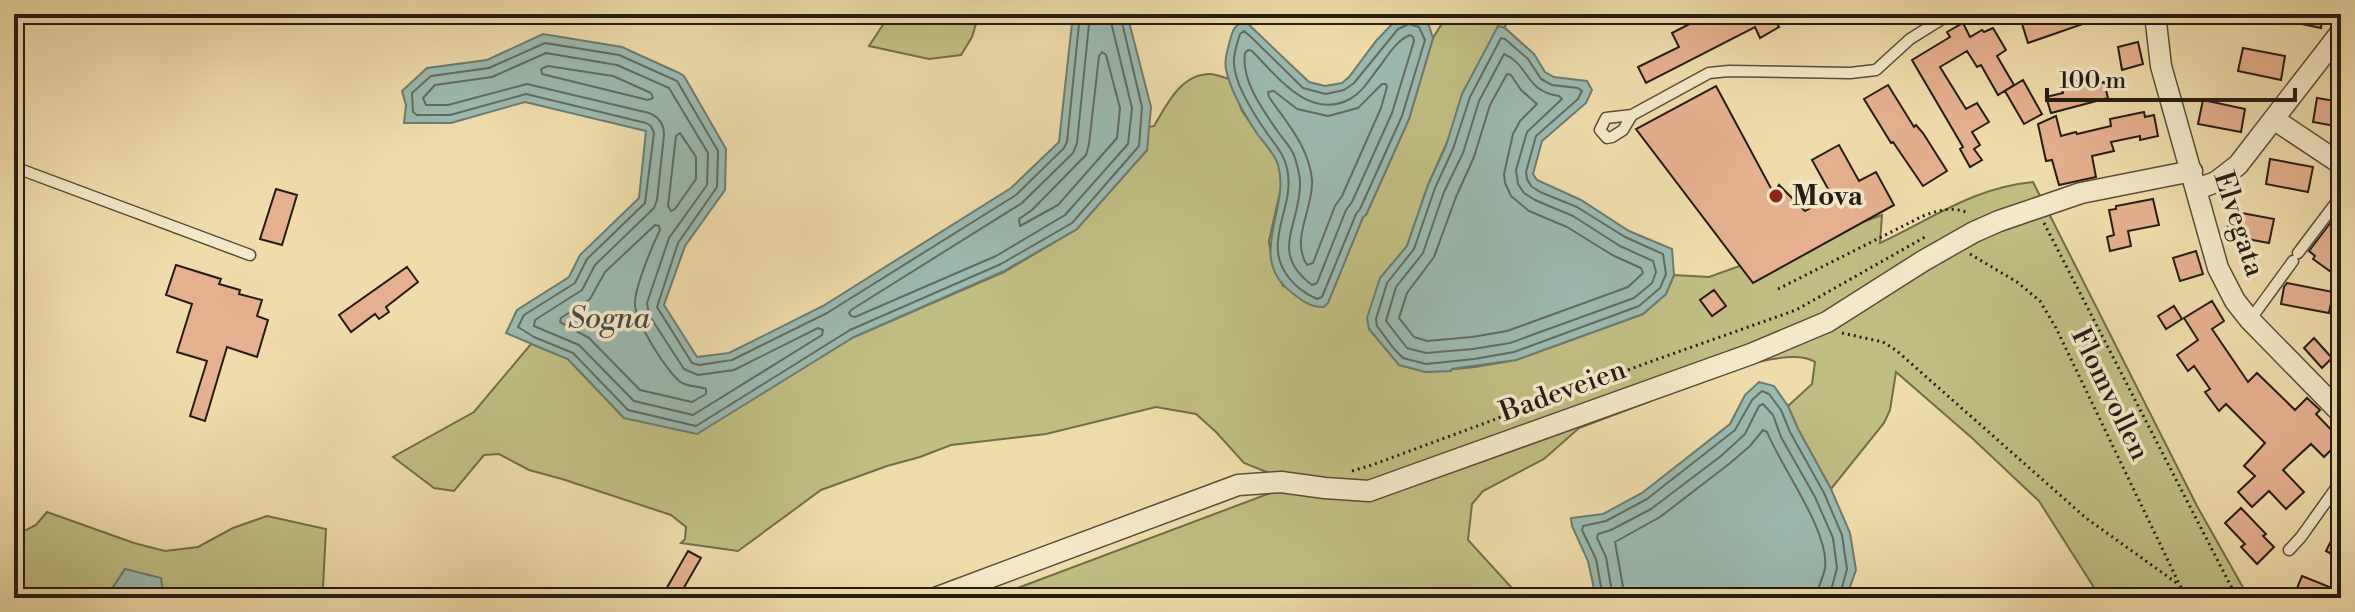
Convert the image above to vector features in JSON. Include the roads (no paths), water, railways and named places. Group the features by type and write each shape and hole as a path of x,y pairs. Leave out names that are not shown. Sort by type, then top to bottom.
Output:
{"street":[{"name":"Elvegata","path":"2155,14 2161,66 2218,268 2235,301 2250,320 2341,413"},
{"name":"Badeveien","path":"935,598 1238,485 1281,482 1369,491 1751,354 1827,322 1923,261 1988,226 2081,193 2195,180 2216,182 2238,165 2341,32"},
{"path":"2275,120 2341,164"}],"lane":[{"path":"1632,115 1709,73 1850,73 1876,70 1910,39 1950,14"},
{"path":"14,167 250,255"},
{"path":"2250,320 2341,196"},
{"path":"2289,550 2341,481"}],"water":[{"name":"Sogna","path":"1073,14 1127,14 1151,107 1147,150 1077,229 1004,271 854,337 697,434 624,418 568,359 506,333 517,310 569,277 580,255 639,198 646,131 525,102 451,123 404,123 406,105 402,91 427,68 487,60 543,34 622,47 684,76 726,149 725,190 685,246 664,305 697,357 729,353 823,306 1011,188 1059,142"},
{"path":"1405,17 1423,19 1433,38 1409,119 1363,217 1328,303 1324,307 1315,306 1291,292 1278,278 1272,263 1272,232 1280,182 1278,165 1248,120 1231,86 1225,63 1231,36 1235,27 1245,21 1309,82 1325,86 1342,83 1349,77 1376,41 1394,22"},
{"path":"1498,26 1505,28 1534,54 1545,72 1554,77 1587,81 1592,90 1586,103 1542,141 1533,174 1537,180 1581,200 1629,231 1672,249 1674,275 1666,294 1643,314 1516,360 1451,371 1425,372 1399,365 1369,329 1367,318 1380,278 1407,246 1428,185 1446,146 1462,94"},
{"path":"1759,382 1774,386 1788,406 1850,533 1856,570 1846,598 1596,598 1588,561 1571,518 1603,514 1642,493 1730,424 1745,395"},
{"path":"125,569 161,578 163,592 155,598 106,598"}],"place":[{"name":"Mova","path":"1776,196"}]}
